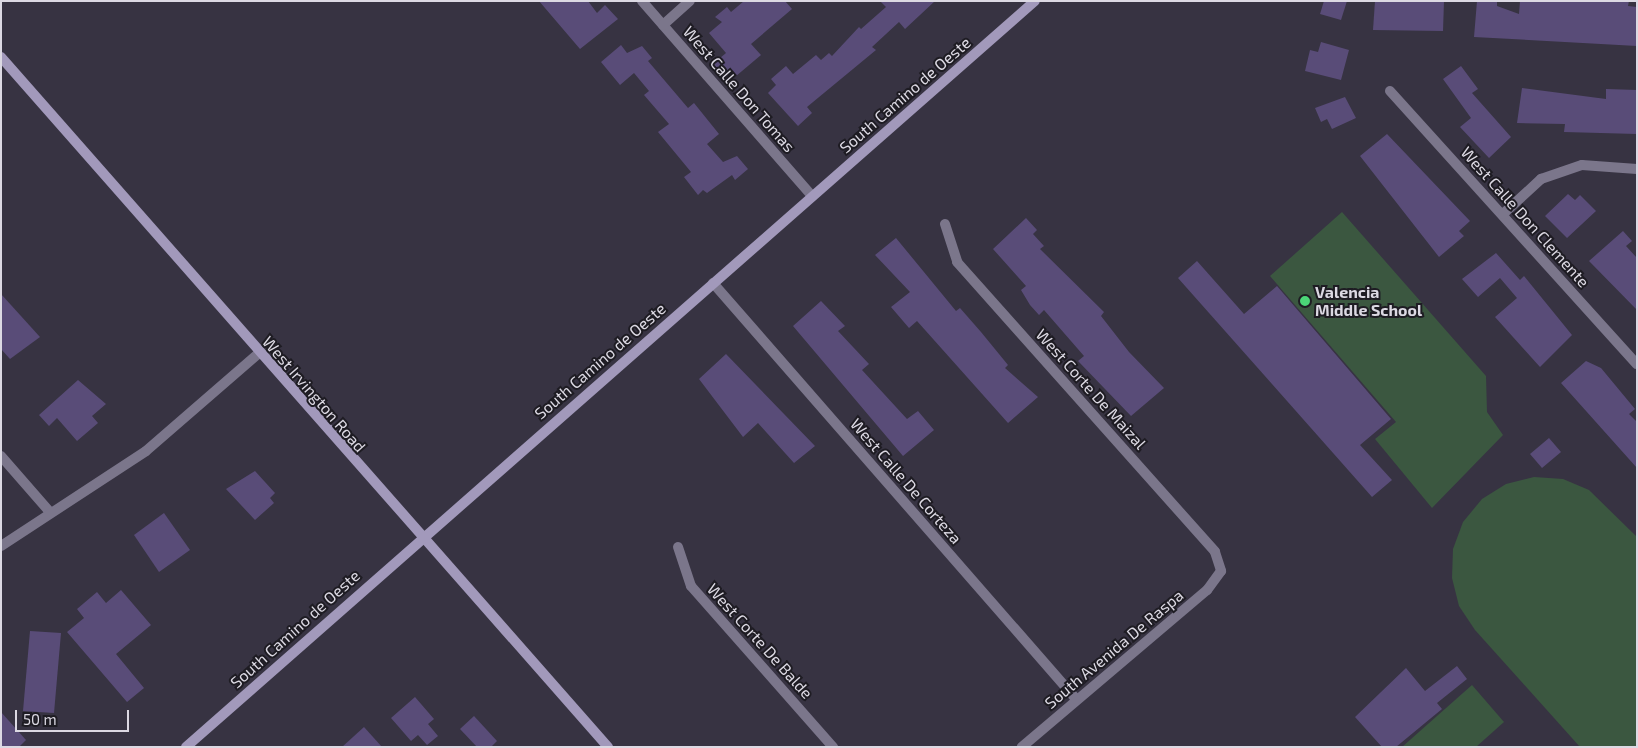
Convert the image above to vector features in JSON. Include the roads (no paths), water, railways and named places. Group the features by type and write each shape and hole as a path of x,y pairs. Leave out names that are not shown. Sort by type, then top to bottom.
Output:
{"street":[{"name":"West Calle Don Tomas","path":"642,1 812,196"},
{"path":"663,25 690,1"},
{"name":"South Camino de Oeste","path":"186,747 420,538 1035,1"},
{"name":"West Irvington Road","path":"1,57 420,538 608,747"},
{"name":"West Calle Don Clemente","path":"1390,92 1504,214 1637,364"},
{"path":"1504,214 1541,179 1582,165 1637,169"},
{"name":"West Corte De Maizal","path":"945,224 958,262 1215,552 1221,570"},
{"name":"West Calle De Corteza","path":"713,283 1076,699"},
{"path":"1,546 49,511 146,451 260,353"},
{"path":"1,456 49,511"},
{"name":"West Corte De Balde","path":"678,547 691,586 833,747"},
{"name":"South Avenida De Raspa","path":"1022,747 1076,699 1207,590 1221,570"}],"place":[{"name":"Valencia Middle School","path":"1305,301"}]}
